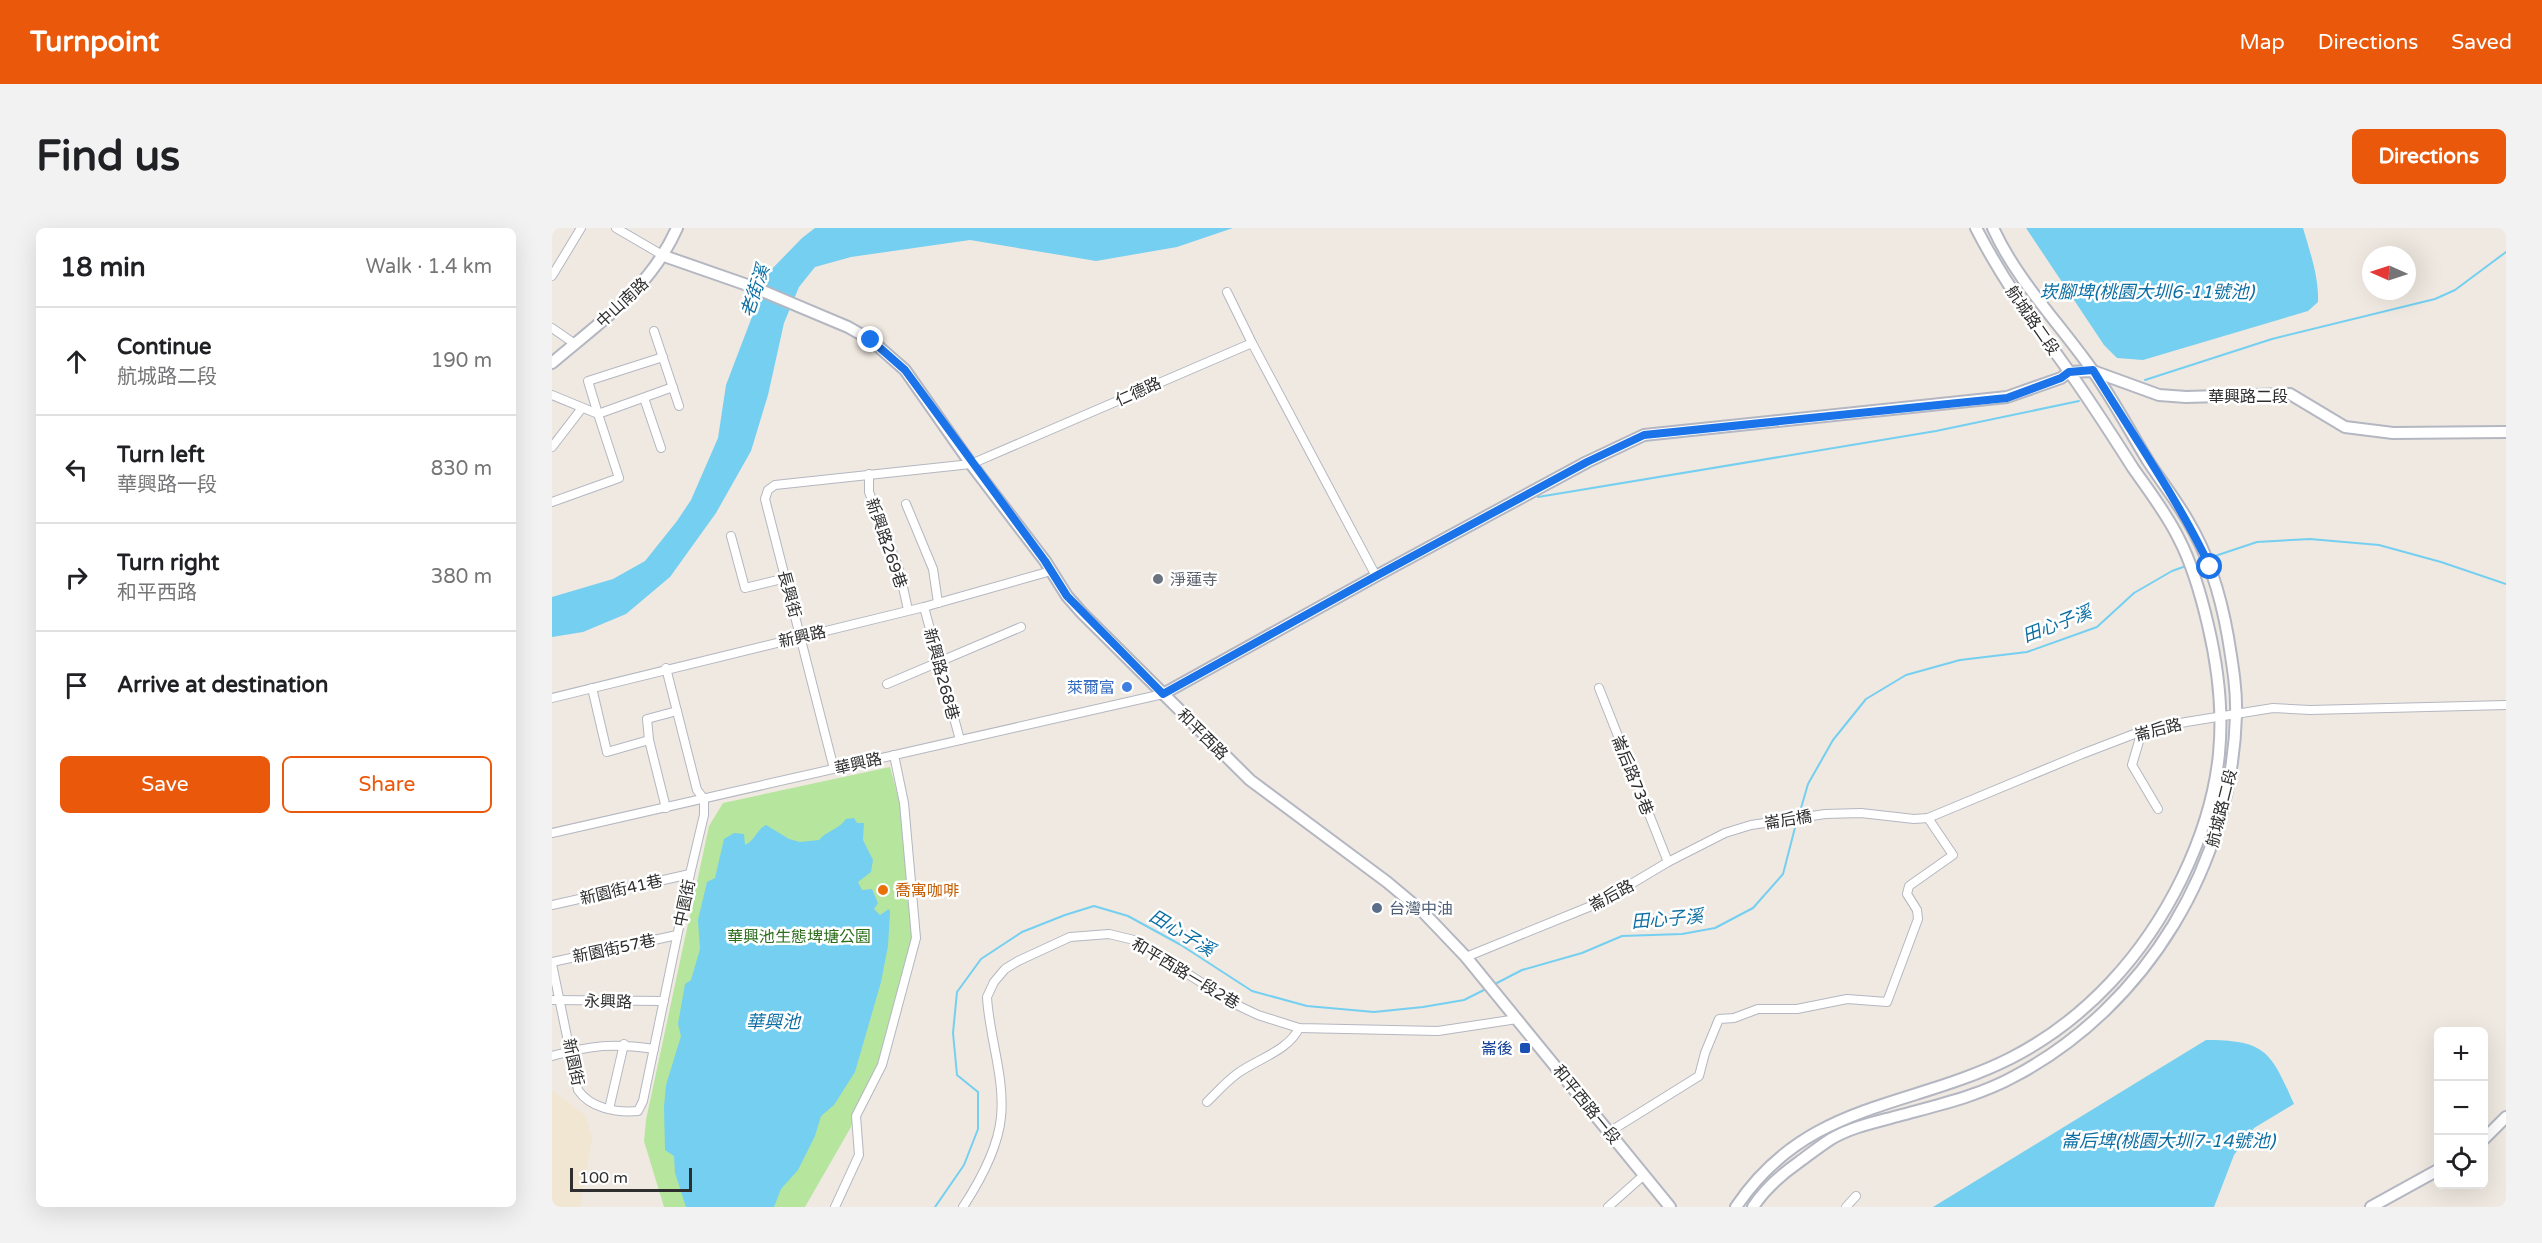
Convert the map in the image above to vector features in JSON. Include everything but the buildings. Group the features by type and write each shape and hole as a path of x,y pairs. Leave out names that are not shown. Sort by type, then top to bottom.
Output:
{"street":[{"path":"552,276 581,228"},
{"path":"616,228 664,256"},
{"name":"中山南路","path":"552,363 628,298 651,275 664,256 677,228"},
{"name":"航城路二段","path":"1736,1207 1744,1194 1770,1168 1796,1145 1824,1127 1847,1116 1967,1078 1995,1066 2049,1037 2076,1017 2103,991 2145,943 2170,903 2201,839 2215,789 2221,749 2222,715 2216,656 2196,576 2179,537 1995,266 1976,228"},
{"name":"航城路二段","path":"1753,1207 1759,1198 1790,1169 1833,1138 1871,1123 1975,1094 2014,1077 2055,1052 2095,1019 2138,976 2170,932 2211,850 2224,808 2232,767 2236,713 2232,659 2222,600 2210,567 2194,532 2093,370 2019,272 1993,228"},
{"name":"和平西路","path":"664,256 753,287 848,327 871,340 905,370 1082,613 1250,780 1387,882 1424,913 1466,957 1502,1002"},
{"path":"1227,292 1376,576"},
{"path":"552,328 575,344"},
{"path":"654,331 679,406"},
{"name":"仁德路","path":"768,490 775,485 972,464 1252,343"},
{"path":"552,502 619,478 588,381 663,357"},
{"path":"1163,694 1587,462 1644,435 2007,398 2061,378 2069,372 2093,370"},
{"name":"華興路二段","path":"2093,370 2159,395 2186,397 2290,394 2345,427 2393,433 2506,432"},
{"path":"552,395 598,414 673,387"},
{"path":"644,398 661,448"},
{"path":"552,447 582,408"},
{"name":"新興路269巷","path":"869,474 869,492 898,569 908,610"},
{"name":"長興街","path":"768,490 765,500 802,636 834,769"},
{"path":"906,504 933,569 938,603"},
{"path":"731,536 745,588 786,578"},
{"name":"新興路","path":"552,698 666,668 924,607 1051,572"},
{"name":"新興路268巷","path":"924,607 960,740"},
{"path":"887,684 1021,627"},
{"name":"中園街","path":"609,1109 638,1111 643,1101 704,814 704,799 697,790 666,668"},
{"path":"592,688 607,752 649,740"},
{"name":"崙后路73巷","path":"1599,688 1668,861"},
{"name":"華興路","path":"552,833 1163,694"},
{"name":"崙后路","path":"1825,814 1861,813 1914,819 1928,818 2142,731 2222,715 2273,708 2310,710 2506,705"},
{"path":"666,808 649,740 647,719 677,711"},
{"path":"2142,731 2132,765 2158,809"},
{"path":"835,1207 859,1155 856,1116 882,1065 916,938 904,803 894,755"},
{"name":"崙后橋","path":"1751,825 1825,814"},
{"path":"1609,1132 1699,1076 1704,1053 1719,1019 1734,1018 1758,1009 1797,1009 1847,999 1887,1002 1918,919 1917,910 1907,894 1909,886 1953,855 1928,818"},
{"name":"崙后路","path":"1466,957 1601,902 1668,861 1725,833 1751,825"},
{"name":"新園街41巷","path":"552,905 690,874"},
{"name":"新園街57巷","path":"552,963 677,934"},
{"name":"和平西路一段2巷","path":"963,1207 990,1158 1001,1118 1000,1092 987,997 994,982 1005,969 1070,936 1121,935 1134,940 1237,1005 1258,1015 1299,1028 1438,1031 1516,1019"},
{"name":"新園街","path":"552,963 556,1000 572,1051 578,1090 585,1100 609,1109"},
{"name":"永興路","path":"556,1000 664,1001"},
{"name":"和平西路一段","path":"1502,1002 1670,1207"},
{"path":"1207,1102 1228,1081 1295,1036 1299,1028"},
{"path":"609,1109 624,1044"},
{"path":"552,1056 595,1045 624,1044 654,1049"},
{"path":"2488,1135 2506,1117"},
{"path":"2371,1207 2434,1173"},
{"path":"1608,1207 1644,1175"},
{"path":"1846,1207 1856,1196"}],"shaded area":[{"path":"552,1090 585,1115 592,1138 580,1207 552,1207"}],"green space":[{"name":"華興池","path":"890,767 901,808 911,949 882,1061 855,1111 851,1127 805,1207 664,1207 644,1141 646,1120 709,826 723,803"}],"water":[{"path":"815,228 1233,228 1177,247 1096,261 970,240 851,257 815,267 799,287 784,323 768,395 751,451 716,513 670,577 626,614 583,632 552,637 552,597 613,579 645,561 691,500 718,438 726,385 769,272"},
{"name":"崁腳埤(桃園大圳6-11號池)","path":"2026,228 2303,228 2316,274 2318,302 2308,311 2143,360 2117,358 2104,345"},
{"name":"華興池","path":"854,818 857,823 864,823 863,840 873,860 871,872 858,882 862,890 872,889 878,903 874,909 880,915 889,909 890,912 888,946 881,982 855,1072 834,1105 821,1116 815,1136 798,1170 781,1189 774,1207 686,1207 675,1173 674,1156 665,1150 666,1085 681,1036 678,1024 685,984 691,980 700,949 698,920 707,882 715,878 724,839 734,833 744,834 745,845 766,825 789,839 800,842 819,840 846,819"},
{"name":"崙后埤(桃園大圳7-14號池)","path":"2206,1040 2242,1043 2264,1053 2279,1072 2294,1104 2254,1128 2234,1155 2214,1207 1933,1207"}],"waterway":[{"path":"2145,380 2272,339 2435,299 2455,290 2506,252"},
{"path":"1538,497 1936,431 2079,401"},
{"name":"田心子溪","path":"2209,558 2257,542 2310,539 2379,545 2441,562 2506,584"},
{"name":"田心子溪","path":"1799,815 1808,784 1833,740 1866,699 1906,675 1960,660 2027,652 2097,627 2134,593 2172,571 2186,566"},
{"name":"田心子溪","path":"1493,985 1522,970 1582,953 1622,936 1682,934 1715,928 1753,908 1783,874 1797,820"},
{"name":"田心子溪","path":"935,1207 964,1165 978,1129 978,1092 957,1075 953,1033 957,992 981,959 1022,932 1094,906 1128,916 1181,945 1252,991 1307,1006 1374,1012 1464,1000 1486,989"}],"place":[{"name":"淨蓮寺","path":"1158,579"},
{"name":"萊爾富","path":"1127,687"},
{"name":"喬寓咖啡","path":"883,890"},
{"name":"台灣中油","path":"1377,908"},
{"name":"崙後","path":"1525,1048"}],"route":[{"path":"871,340 905,370 972,464 1010,512 1067,596 1163,694 1587,462 1644,435 1954,401 2007,398 2061,378 2069,372 2093,370 2162,483 2189,522 2210,567"}],"water label":[{"name":"老街溪","path":"755,291"}],"park label":[{"name":"華興池生態埤塘公園","path":"799,936"}]}
